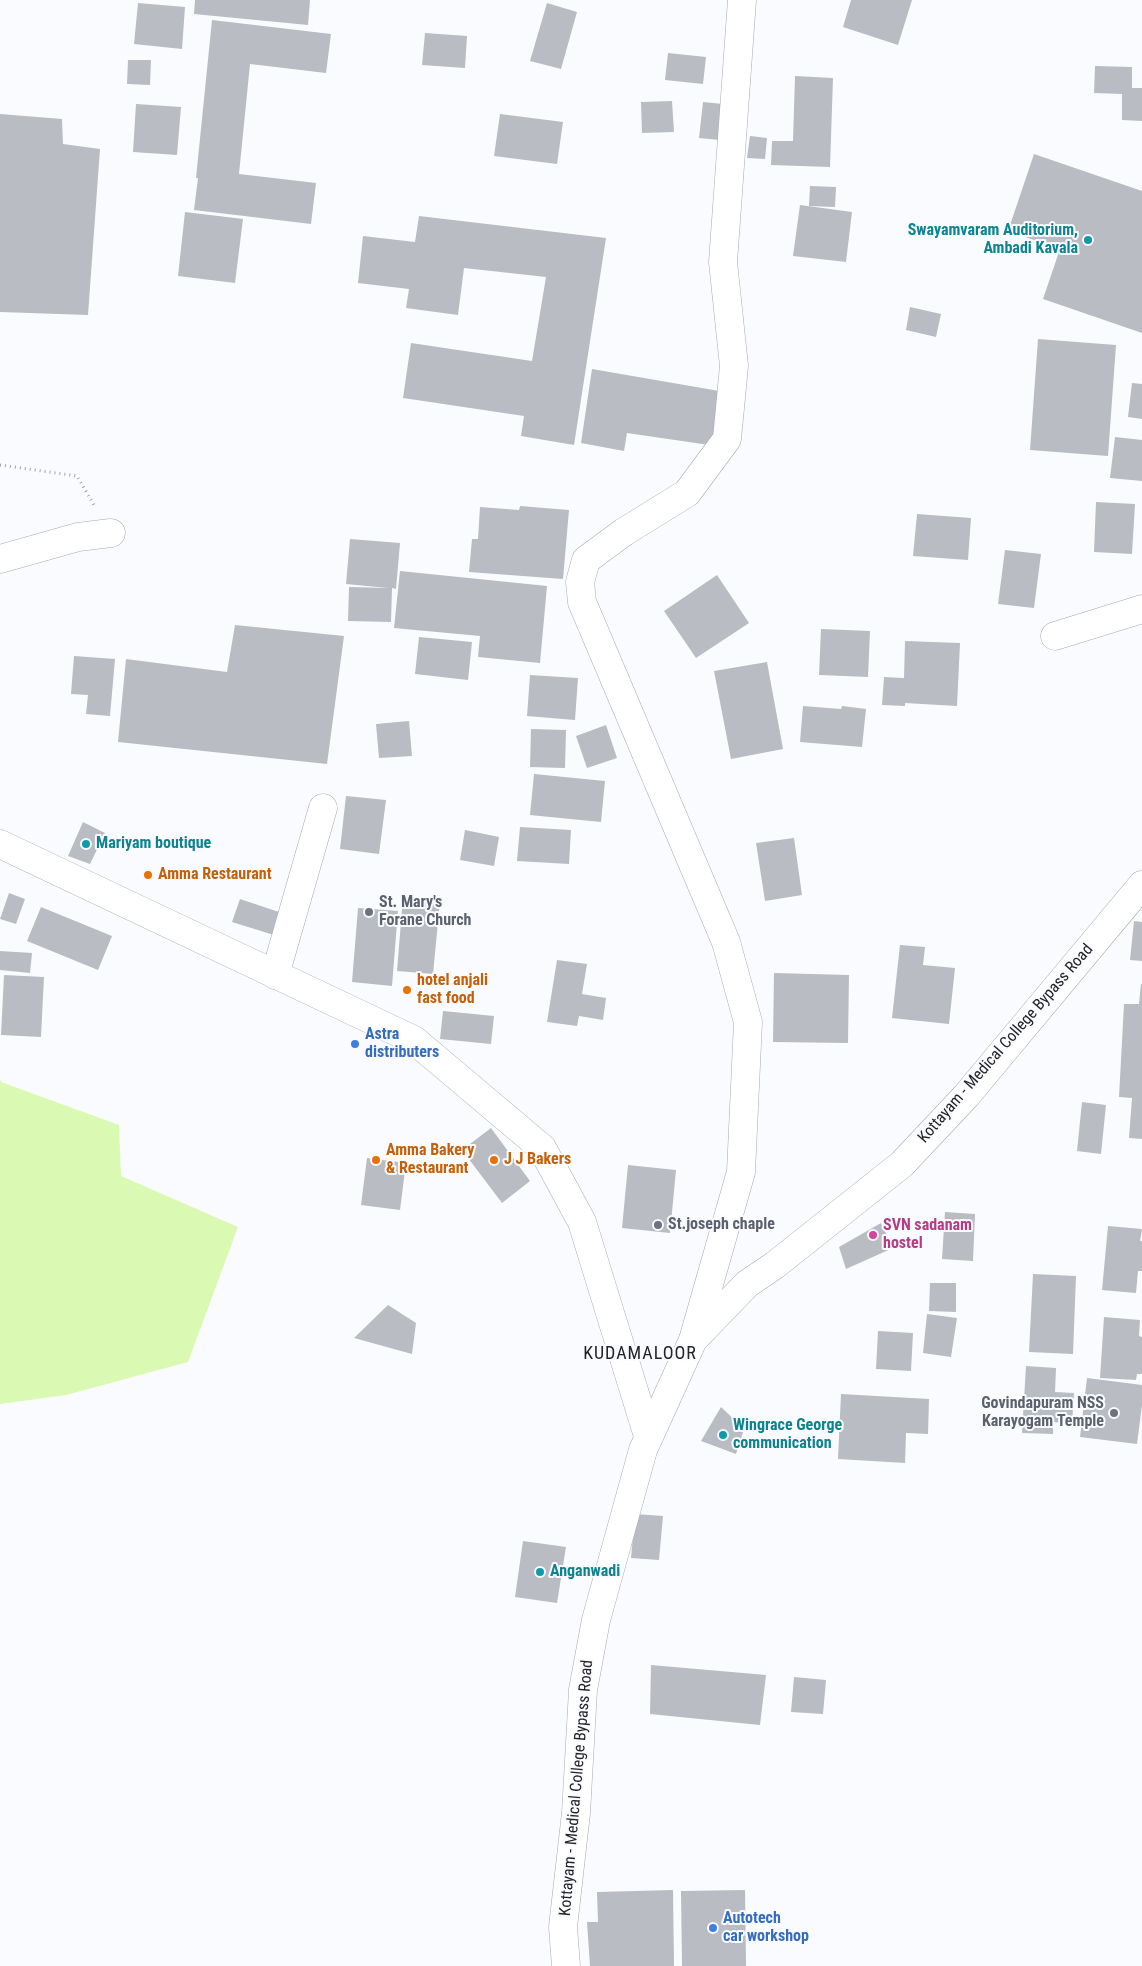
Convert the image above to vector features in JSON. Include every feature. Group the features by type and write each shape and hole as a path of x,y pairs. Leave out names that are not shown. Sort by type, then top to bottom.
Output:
{"main road":[{"path":"693,1340 741,1172 748,1022 726,942 582,602 580,582 586,560 624,532 687,493 727,439 734,366 723,262 742,0"},
{"path":"0,559 78,537 112,533"},
{"path":"1055,636 1142,609"},
{"path":"274,975 324,808"},
{"path":"0,844 414,1040 542,1148 582,1222 648,1436"},
{"name":"Kottayam - Medical College Bypass Road","path":"566,1966 563,1927 576,1814 583,1690 596,1620 620,1529 648,1436 693,1340 747,1284 774,1265 902,1164 966,1096 1138,895"}],"path":[{"path":"0,464 77,476 112,533"}],"green space":[{"path":"0,1078 1,1082 119,1125 121,1176 238,1227 188,1362 66,1395 0,1404"}],"building":[{"path":"195,0 310,0 308,25 194,14"},
{"path":"851,0 912,0 898,45 843,27"},
{"path":"138,3 185,7 182,49 134,44"},
{"path":"547,3 577,12 561,69 530,61"},
{"path":"212,20 331,34 326,73 250,64 239,174 316,183 311,224 194,210"},
{"path":"425,33 467,36 465,68 422,65"},
{"path":"668,53 706,57 703,84 665,80"},
{"path":"128,60 151,60 150,85 127,84"},
{"path":"1095,66 1132,67 1132,88 1142,88 1142,121 1122,120 1122,94 1094,93"},
{"path":"795,76 833,78 830,167 771,165 772,141 793,141"},
{"path":"672,101 674,132 642,133 641,102"},
{"path":"703,102 733,105 729,141 699,138"},
{"path":"136,104 181,107 177,155 133,152"},
{"path":"0,114 62,119 63,144 100,149 88,315 0,312"},
{"path":"500,114 563,122 557,164 494,156"},
{"path":"750,136 767,138 765,159 747,158"},
{"name":"Swayamvaram Auditorium, Ambadi Kavala","path":"1034,154 1142,191 1142,333 1043,299 1060,249 1008,231"},
{"path":"810,186 836,187 835,207 809,206"},
{"path":"800,205 852,212 846,262 793,256"},
{"path":"185,212 243,219 235,283 178,276"},
{"path":"419,216 606,238 574,445 521,436 524,416 403,398 411,343 532,361 546,277 464,268 458,315 406,308 409,289 358,283 363,236 415,242"},
{"path":"910,307 941,314 936,337 906,330"},
{"path":"1038,339 1116,345 1108,456 1030,450"},
{"path":"592,369 725,392 716,446 627,433 624,451 581,443"},
{"path":"1132,383 1142,384 1142,419 1128,417"},
{"path":"1115,437 1142,440 1142,481 1110,478"},
{"path":"1096,502 1135,504 1132,554 1094,552"},
{"path":"520,506 569,510 563,579 469,572 472,539 478,539 480,507 519,510"},
{"path":"917,514 971,518 968,560 913,556"},
{"path":"350,539 400,543 396,589 392,588 391,622 348,621 349,587 388,588 346,584"},
{"path":"1005,550 1041,554 1034,608 998,604"},
{"path":"400,571 547,586 540,663 478,657 480,636 394,628"},
{"path":"717,575 749,623 696,658 664,611"},
{"path":"235,625 344,636 327,764 118,742 126,659 227,672"},
{"path":"821,629 870,631 868,677 819,675"},
{"path":"419,637 472,642 468,680 415,674"},
{"path":"905,641 960,643 957,706 905,703 905,706 882,705 884,677 904,678"},
{"path":"74,656 115,659 110,716 86,714 88,695 71,694"},
{"path":"767,662 783,749 731,759 714,671"},
{"path":"530,675 578,678 575,720 527,716"},
{"path":"803,706 841,709 842,706 866,709 862,747 800,742"},
{"path":"409,721 412,756 379,758 376,724"},
{"path":"606,725 617,758 587,768 576,736"},
{"path":"531,729 566,730 565,768 530,767"},
{"path":"534,774 605,781 601,822 530,815"},
{"path":"346,796 386,800 379,854 340,849"},
{"name":"Mariyam boutique","path":"83,822 105,833 90,864 68,856"},
{"path":"520,827 571,830 569,864 517,861"},
{"path":"465,830 499,837 494,866 460,860"},
{"path":"794,838 802,895 765,901 756,843"},
{"path":"9,893 25,899 16,924 0,919"},
{"path":"403,897 440,901 433,974 397,971"},
{"path":"240,899 285,914 277,936 232,922"},
{"path":"41,907 112,936 98,970 27,941"},
{"path":"358,908 398,911 392,986 352,982"},
{"path":"1134,921 1142,922 1142,961 1130,960"},
{"path":"900,945 925,947 923,965 955,968 949,1024 892,1018"},
{"path":"0,951 32,953 30,973 0,970"},
{"path":"557,960 587,964 582,994 606,998 603,1020 579,1016 577,1026 547,1022"},
{"path":"774,973 849,975 848,1043 773,1042"},
{"path":"4,975 44,977 41,1037 1,1035"},
{"path":"1141,984 1142,1139 1129,1138 1132,1098 1119,1097 1124,1004 1139,1004"},
{"path":"443,1011 494,1016 491,1044 440,1039"},
{"path":"1082,1102 1106,1105 1101,1154 1077,1151"},
{"path":"491,1128 530,1181 502,1203 462,1150"},
{"path":"367,1158 406,1163 400,1210 361,1205"},
{"path":"628,1165 676,1170 670,1233 622,1228"},
{"path":"945,1212 975,1214 973,1261 942,1259"},
{"name":"SVN sadanam hostel","path":"881,1223 893,1248 846,1269 839,1247"},
{"path":"1108,1226 1142,1229 1140,1241 1142,1241 1142,1271 1138,1271 1136,1293 1102,1290"},
{"path":"1033,1274 1076,1276 1073,1354 1029,1352"},
{"path":"930,1283 956,1283 956,1312 929,1311"},
{"path":"388,1305 416,1323 412,1354 354,1338"},
{"path":"927,1314 957,1318 951,1357 923,1353"},
{"path":"1104,1317 1140,1320 1139,1336 1142,1337 1142,1374 1137,1374 1136,1380 1100,1378"},
{"path":"878,1331 913,1333 911,1371 876,1369"},
{"path":"1026,1366 1056,1368 1055,1392 1074,1393 1072,1424 1053,1422 1053,1434 1022,1433"},
{"path":"1087,1378 1142,1385 1142,1405 1137,1444 1080,1437"},
{"path":"841,1394 929,1399 928,1434 906,1433 905,1463 838,1459"},
{"name":"Wingrace George communication","path":"721,1407 744,1429 736,1454 701,1441"},
{"path":"635,1514 663,1516 659,1560 631,1558"},
{"name":"Anganwadi","path":"523,1541 566,1547 557,1603 515,1597"},
{"path":"651,1665 766,1675 760,1725 650,1714"},
{"path":"794,1677 826,1680 823,1714 791,1712"},
{"path":"673,1890 674,1966 590,1966 587,1922 598,1922 597,1892"},
{"name":"Autotech car workshop","path":"745,1890 746,1966 682,1966 681,1891"}],"place":[{"name":"Swayamvaram Auditorium, Ambadi Kavala","path":"1088,240"},
{"name":"Mariyam boutique","path":"86,844"},
{"name":"Amma Restaurant","path":"148,875"},
{"name":"St. Mary's Forane Church","path":"369,912"},
{"name":"hotel anjali fast food","path":"407,990"},
{"name":"Astra distributers","path":"355,1044"},
{"name":"Amma Bakery & Restaurant","path":"376,1160"},
{"name":"J J Bakers","path":"494,1160"},
{"name":"St.joseph chaple","path":"658,1225"},
{"name":"SVN sadanam hostel","path":"873,1235"},
{"name":"Govindapuram NSS Karayogam Temple","path":"1114,1413"},
{"name":"Wingrace George communication","path":"723,1435"},
{"name":"Anganwadi","path":"540,1572"},
{"name":"Autotech car workshop","path":"713,1928"}],"district":[{"name":"KUDAMALOOR","path":"640,1354"}]}
